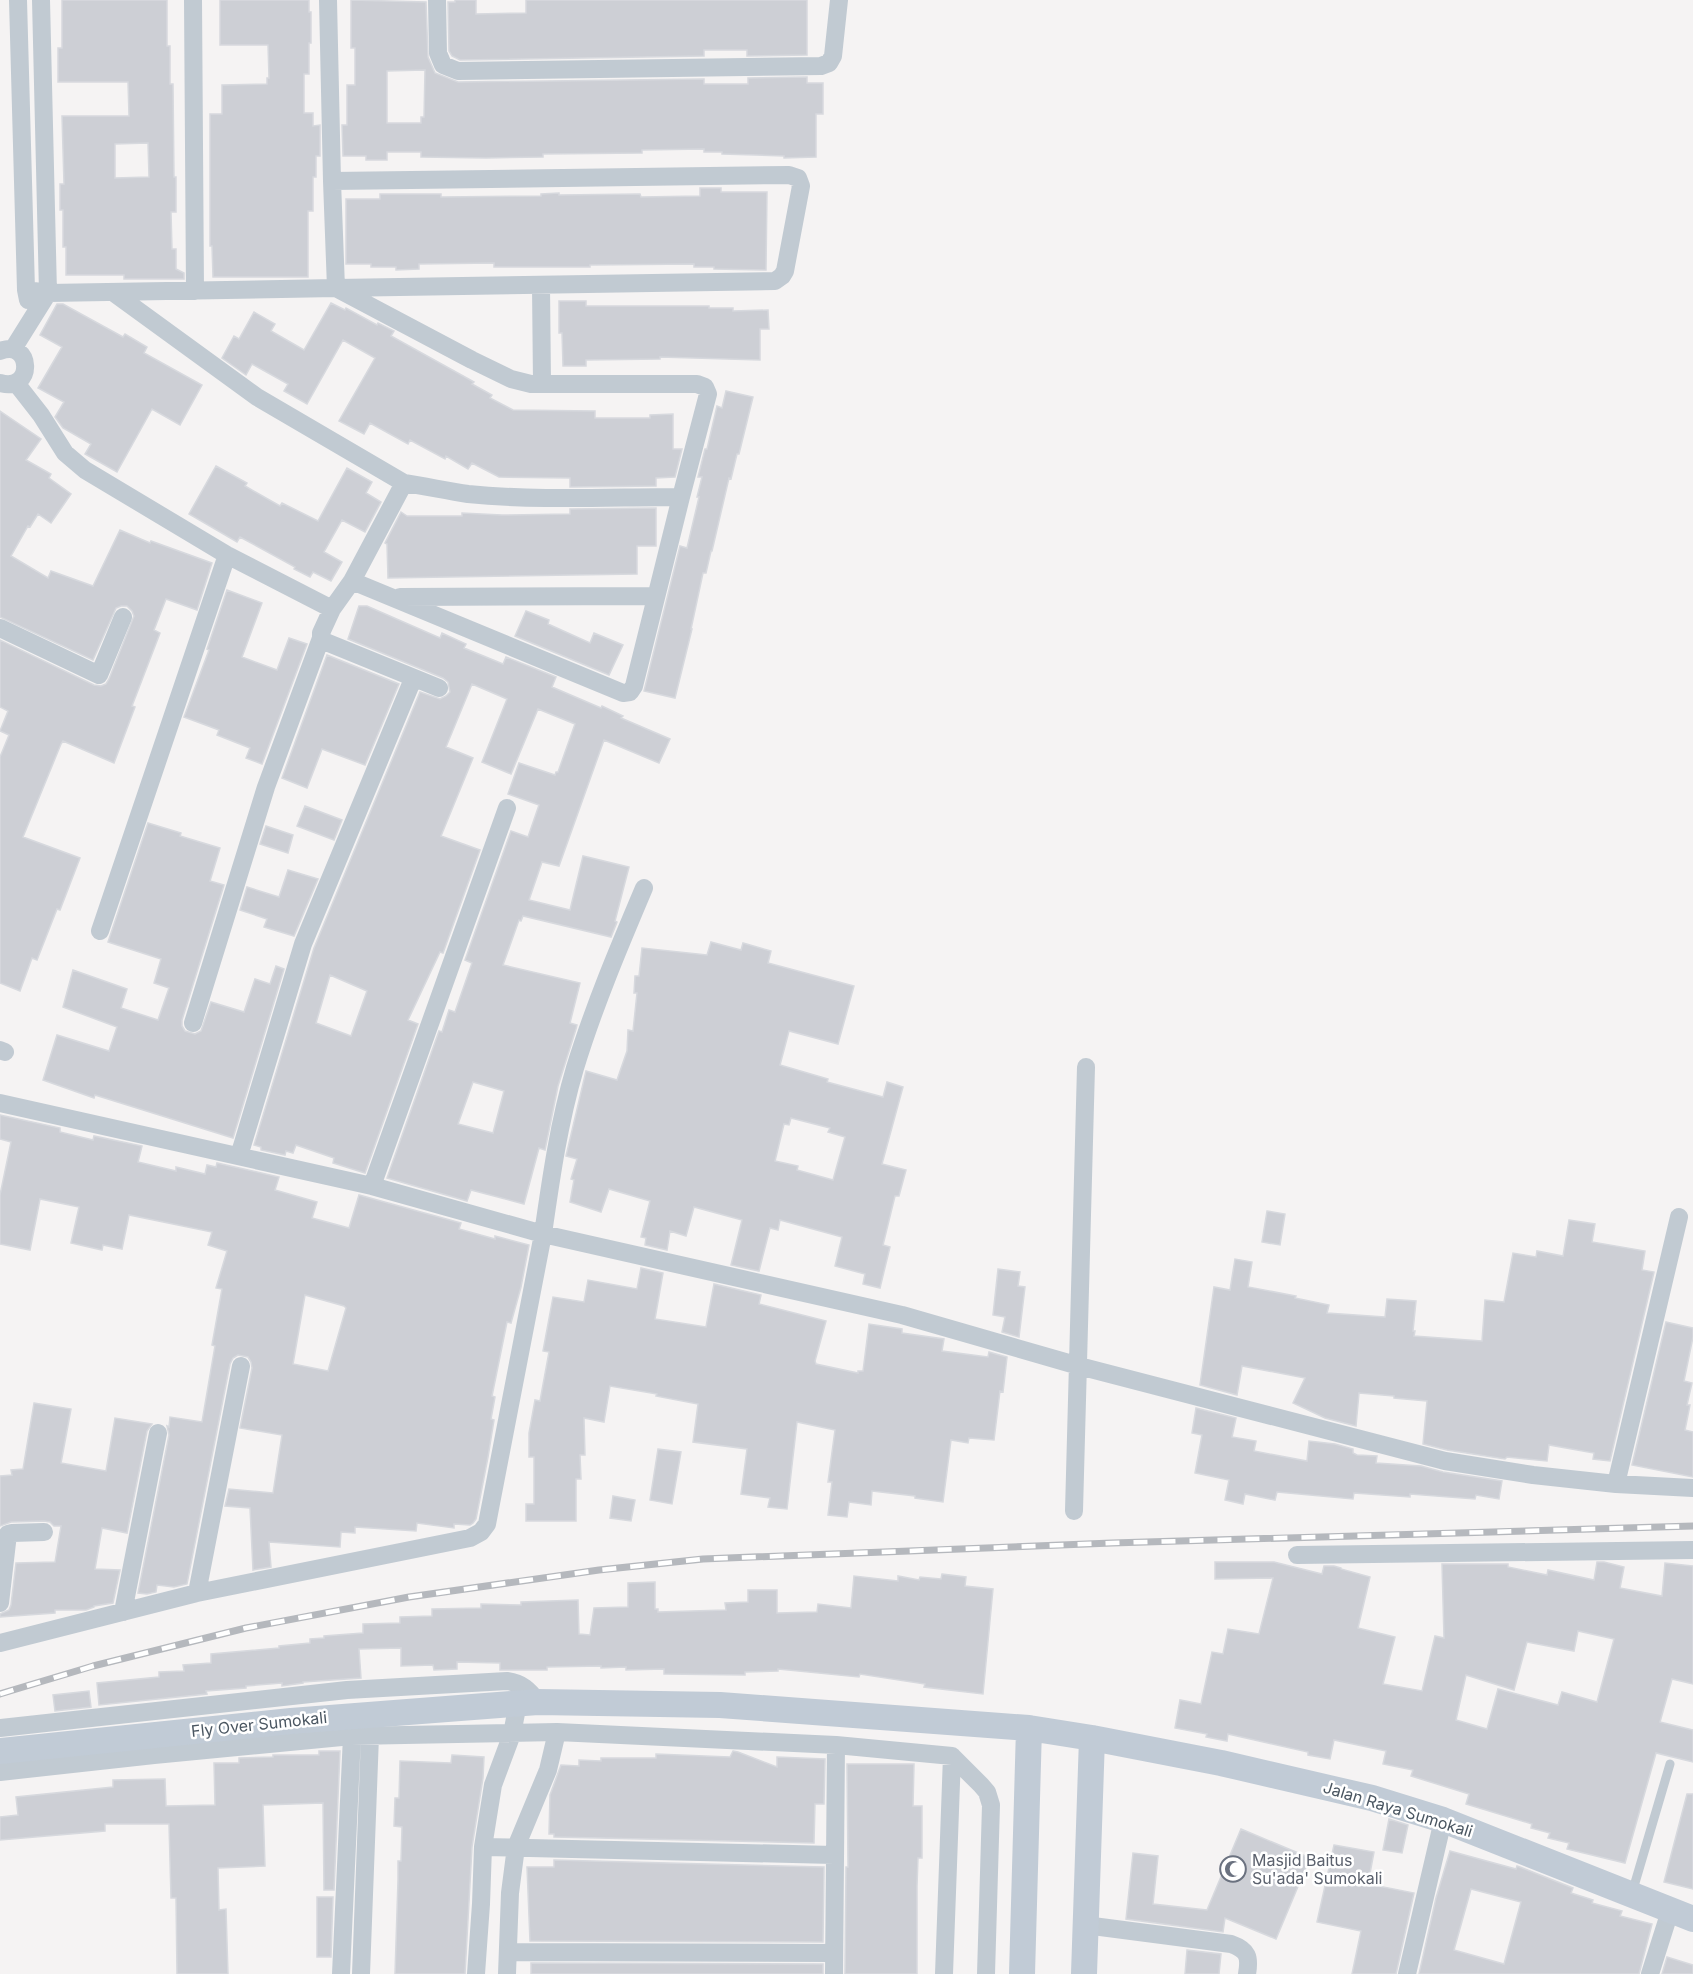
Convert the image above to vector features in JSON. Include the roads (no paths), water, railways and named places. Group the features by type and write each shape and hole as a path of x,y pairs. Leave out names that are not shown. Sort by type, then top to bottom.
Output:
{"main road":[{"name":"Fly Over Sumokali","path":"0,1751 291,1720 518,1703 720,1705 927,1720"},
{"name":"Jalan Raya Sumokali","path":"927,1720 1029,1728 1092,1738 1221,1763 1372,1798 1443,1820 1681,1915"},
{"path":"1022,1974 1029,1728"},
{"path":"1084,1974 1092,1738"}],"street":[{"path":"41,0 48,293 32,320 6,350 24,358 26,365 21,379 8,383 41,415 65,453 74,462 227,555 332,609"},
{"path":"193,0 195,291"},
{"path":"328,0 336,288"},
{"path":"437,0 438,53 443,65 458,71 821,66 828,63 833,56 839,0"},
{"path":"32,320 26,290 18,9 42,20"},
{"path":"20,84 43,83"},
{"path":"22,162 45,161"},
{"path":"26,290 48,293 775,281 785,271 800,182 798,178 789,175 332,181"},
{"path":"23,218 46,218"},
{"path":"541,286 542,384"},
{"path":"336,288 511,379 531,384 697,384 705,387 708,394 634,687 630,692 623,693 352,581"},
{"path":"114,292 257,397 404,483 491,496 681,497"},
{"path":"193,1023 266,787 321,633 332,609 352,581 404,483"},
{"path":"100,931 227,555"},
{"path":"392,597 656,596"},
{"path":"0,628 99,675 123,617"},
{"path":"321,638 324,642 440,688"},
{"path":"239,1156 303,944 413,679"},
{"path":"372,1186 507,808"},
{"path":"0,1643 197,1593 470,1538 484,1530 543,1234 561,1127 575,1070 607,976 644,888"},
{"path":"1074,1511 1086,1067"},
{"path":"0,1102 372,1186 543,1234 902,1315 1078,1366 1445,1461 1533,1475 1616,1484 1693,1488"},
{"path":"1616,1484 1679,1216"},
{"path":"197,1593 242,1366"},
{"path":"123,1612 158,1433"},
{"path":"0,1603 8,1534 44,1532"},
{"path":"1297,1555 1693,1550"},
{"path":"0,1728 347,1690 507,1681 524,1686 512,1734 493,1785 483,1847 476,1974"},
{"path":"926,1754 927,1720"},
{"path":"507,1974 510,1893 516,1847 548,1770 557,1732"},
{"path":"0,1772 361,1736 557,1732 836,1745 952,1756 987,1792 991,1806 986,1974"},
{"path":"341,1974 361,1736"},
{"path":"361,1736 361,1974"},
{"path":"834,1974 836,1745"},
{"path":"944,1974 952,1756"},
{"path":"1407,1974 1443,1820"},
{"path":"483,1847 834,1855"},
{"path":"1650,1974 1681,1915"},
{"path":"1085,1925 1231,1944 1245,1951 1248,1956 1247,1974"},
{"path":"508,1952 834,1953"}],"lane":[{"path":"1631,1895 1670,1764"}],"railway":[{"path":"0,1694 93,1666 246,1628 409,1597 599,1570 703,1559 1112,1543 1693,1526"}],"place":[{"name":"Masjid Baitus Su'ada' Sumokali","path":"1233,1869"}]}
